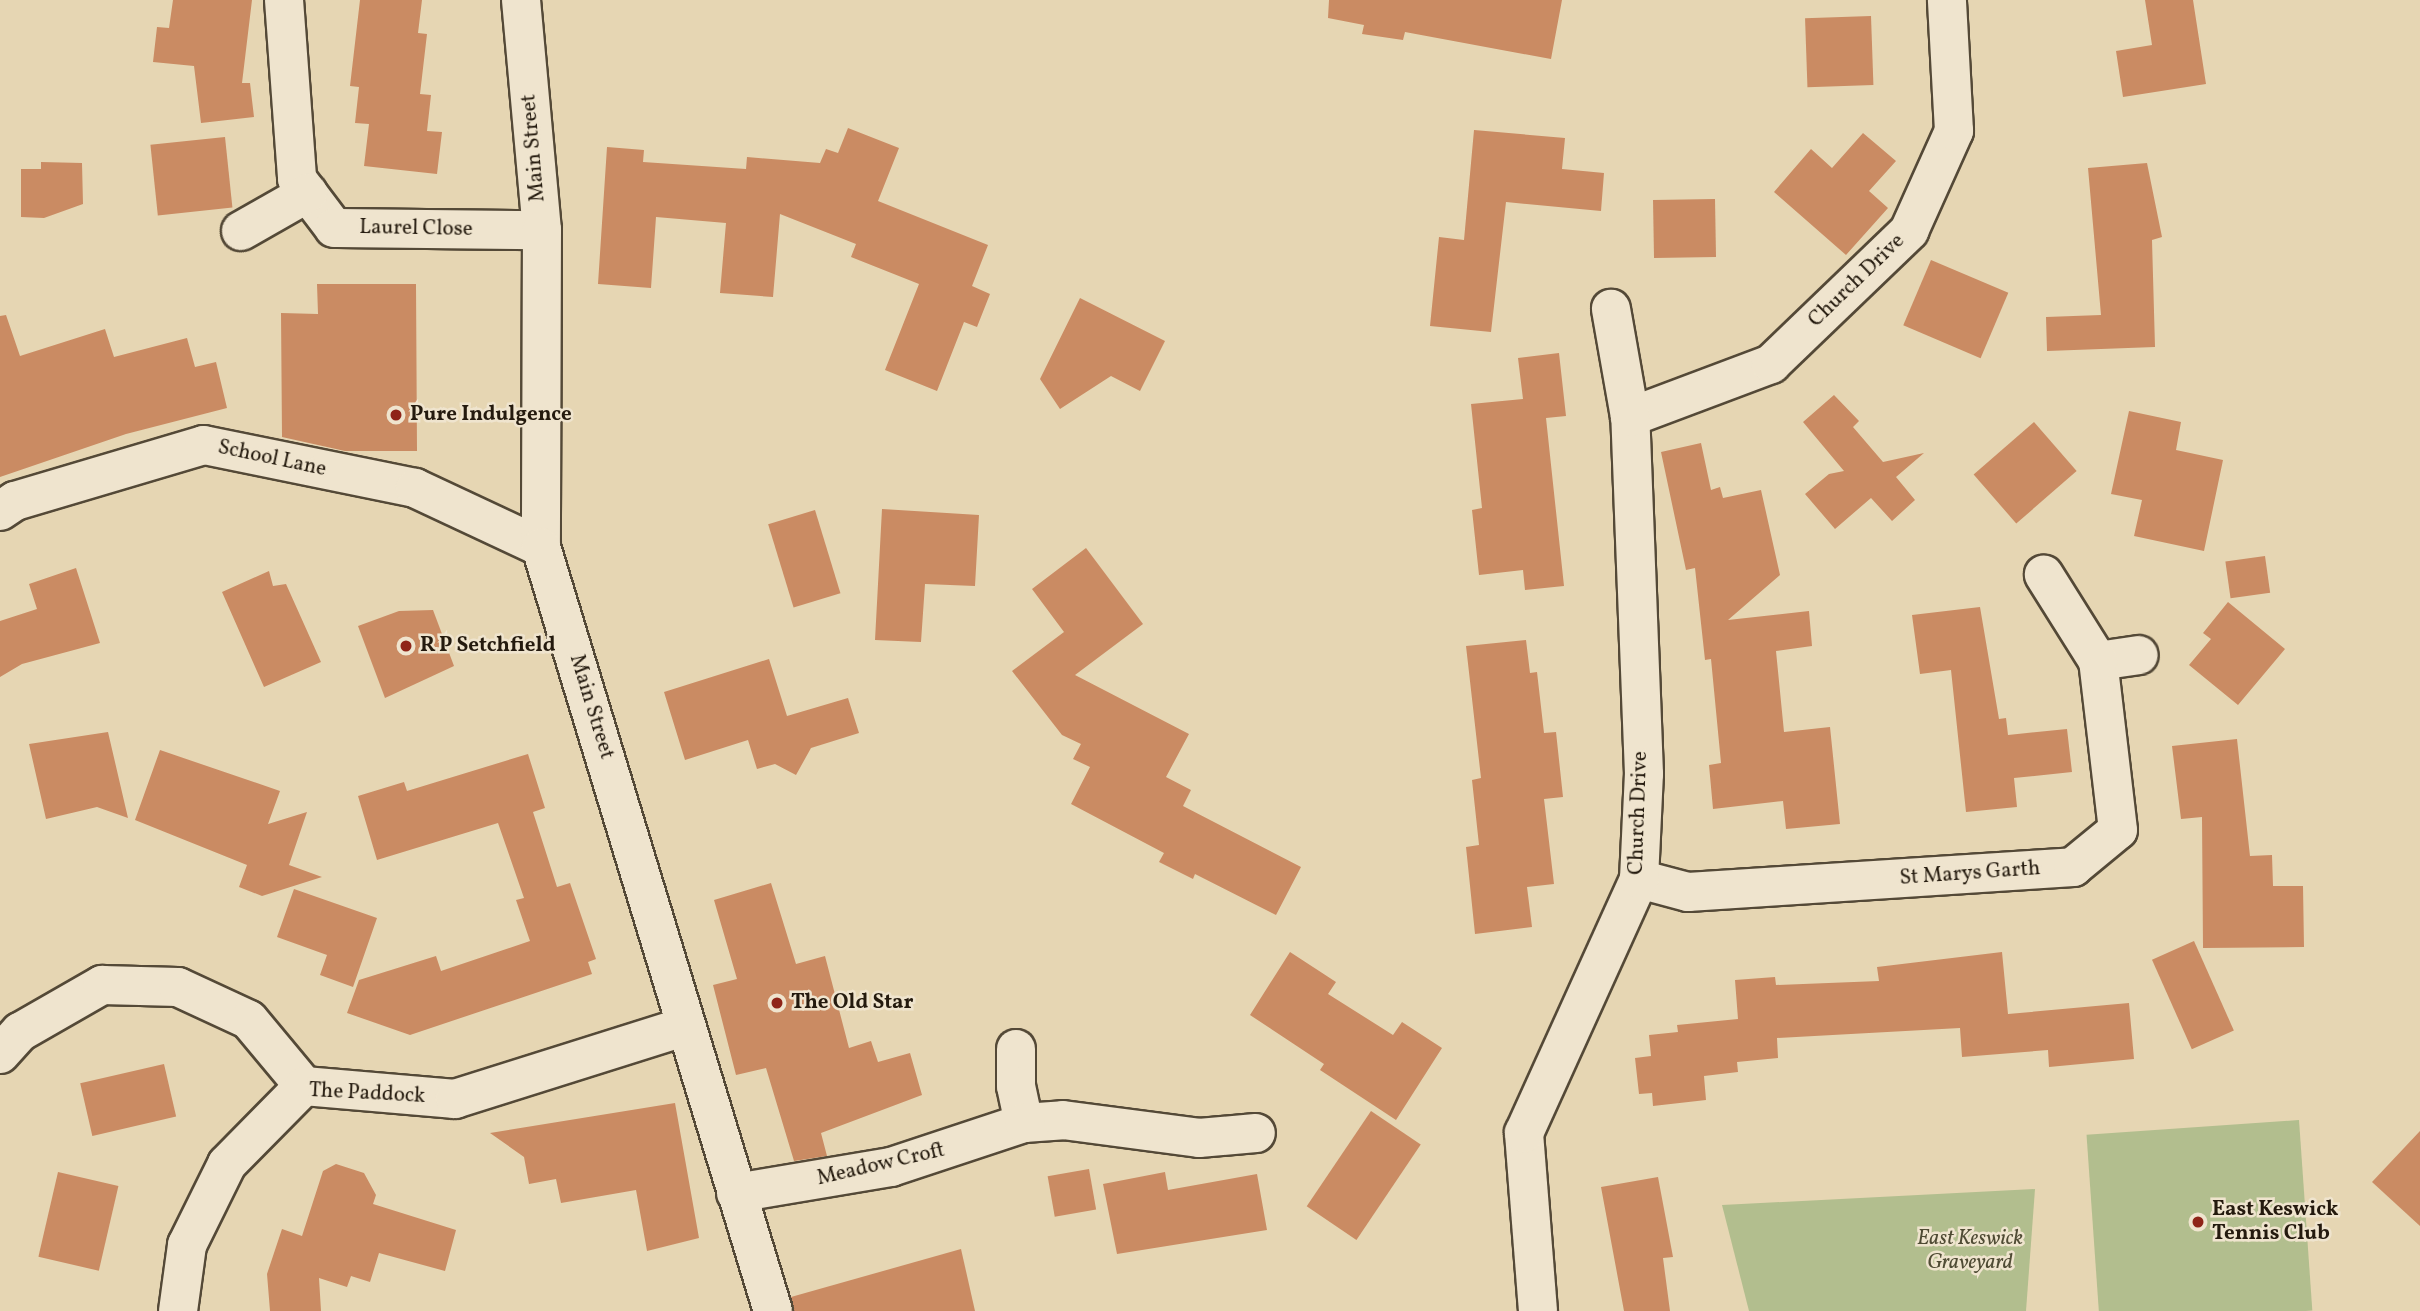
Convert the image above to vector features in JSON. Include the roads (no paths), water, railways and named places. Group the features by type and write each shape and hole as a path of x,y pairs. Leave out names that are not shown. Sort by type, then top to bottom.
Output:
{"street":[{"name":"Laurel Close","path":"284,0 297,179 334,228 542,230"},
{"name":"Main Street","path":"521,0 542,230 541,547 684,1027 773,1311"},
{"name":"Church Drive","path":"1630,417 1771,364 1909,231 1954,131 1947,0"},
{"path":"242,231 308,193"},
{"name":"Church Drive","path":"1538,1311 1524,1133 1639,879 1644,774 1630,417 1611,309"},
{"name":"School Lane","path":"0,511 15,501 204,445 415,488 541,547"},
{"name":"St Marys Garth","path":"1639,879 1688,892 2073,867 2118,830 2098,661 2044,575"},
{"path":"2098,661 2139,655"},
{"path":"0,1054 20,1031 102,985 178,987 249,1020 304,1086"},
{"name":"The Paddock","path":"178,1311 187,1245 228,1164 304,1086 455,1099 684,1027"},
{"path":"1016,1049 1024,1123"},
{"name":"Meadow Croft","path":"736,1193 891,1167 1024,1123 1063,1120 1199,1138 1256,1133"}],"place":[{"name":"Pure Indulgence","path":"396,415"},
{"name":"R P Setchfield","path":"406,646"},
{"name":"The Old Star","path":"777,1003"},
{"name":"East Keswick Tennis Club","path":"2198,1222"}],"park label":[{"name":"East Keswick Graveyard","path":"1970,1251"}]}
